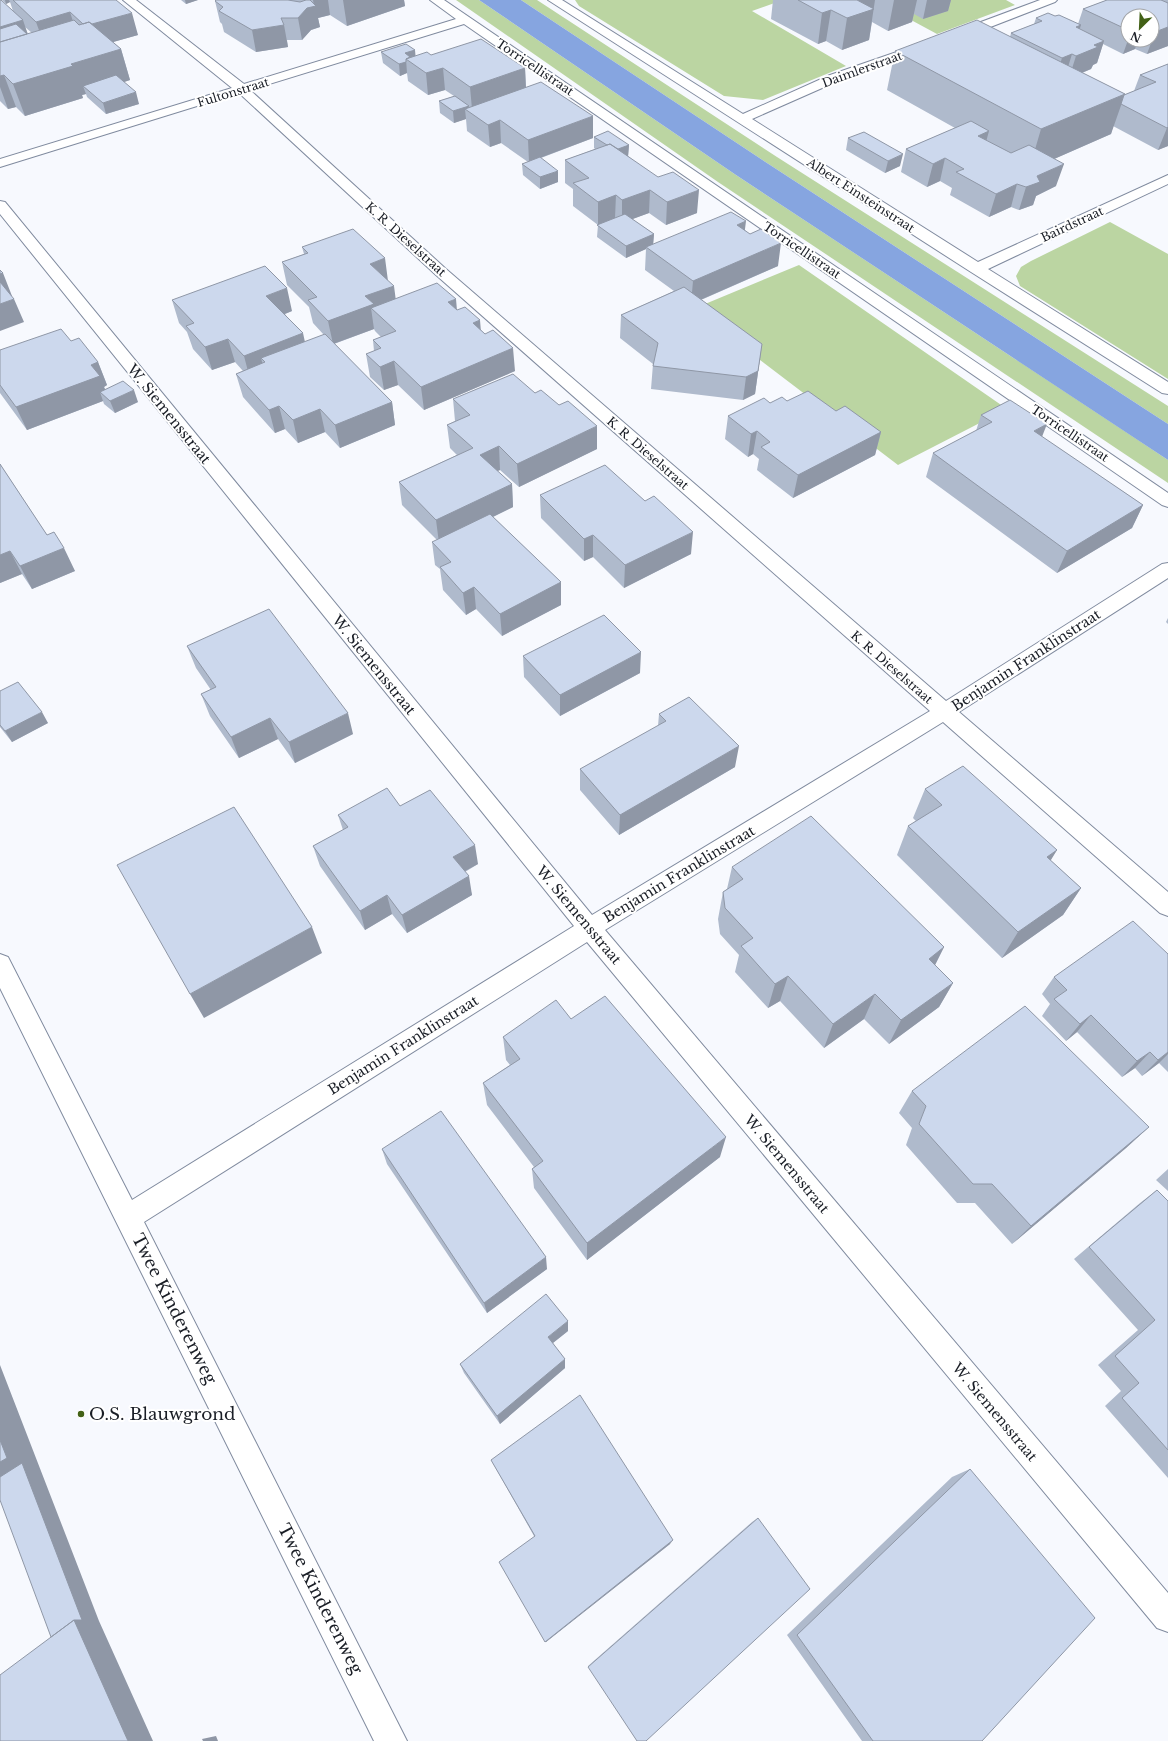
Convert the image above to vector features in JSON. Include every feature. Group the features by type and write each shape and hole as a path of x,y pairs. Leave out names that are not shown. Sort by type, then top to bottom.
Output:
{"street":[{"name":"K. R. Dieselstraat","path":"129,0 242,89 441,272 1168,906"},
{"name":"Torricellistraat","path":"436,0 1168,501"},
{"name":"Albert Einsteinstraat","path":"554,0 976,269 1168,389"},
{"path":"946,39 1051,0"},
{"name":"Fultonstraat","path":"0,163 465,20"},
{"name":"Daimlerstraat","path":"742,119 834,78 932,44"},
{"name":"Bairdstraat","path":"976,269 1168,179"},
{"name":"W. Siemensstraat","path":"0,205 589,928 1168,1617"},
{"name":"Benjamin Franklinstraat","path":"128,1217 589,928 944,712 1168,568"},
{"name":"Twee Kinderenweg","path":"0,964 391,1741"}],"green space":[{"path":"456,0 479,0 736,175 1168,460 1168,483 718,182"},
{"path":"521,0 537,0 777,157 1168,406 1168,424 767,163"},
{"path":"575,0 783,0 752,11 846,66 763,100 724,96 579,6"},
{"path":"874,0 1006,0 1015,5 937,34"},
{"path":"1110,222 1168,254 1168,379 1020,286 1016,276 1021,267 1031,261"},
{"path":"799,265 1007,409 898,465 693,309"}],"water":[{"path":"479,0 521,0 767,163 1168,424 1168,460 736,175"}],"building":[{"path":"1,0 23,20 0,27"},
{"path":"13,0 116,0 132,13 92,24 89,22 83,24 70,12 36,22"},
{"path":"288,0 300,2 310,0 316,6 307,8 298,18 281,18 284,25 252,30 219,11 223,7 215,1"},
{"path":"798,0 857,0 874,9 847,18 831,10 822,13"},
{"path":"1107,0 1161,0 1168,3 1168,27 1160,30 1160,8 1120,8 1120,26 1083,9"},
{"path":"1048,13 1055,16 1059,15 1081,25 1076,27 1104,41 1094,45 1098,47 1076,56 1072,54 1062,58 1011,33 1042,21 1036,18"},
{"path":"74,20 79,25 89,22 121,49 71,64 73,66 13,84 4,75 0,76 0,42"},
{"path":"977,20 1125,94 1041,129 895,51"},
{"path":"16,24 27,34 0,42 0,29"},
{"path":"481,39 525,68 470,87 443,68 426,73 406,59 427,52 431,55"},
{"path":"406,44 415,50 405,53 410,57 406,59 406,62 399,64 381,52"},
{"path":"1168,64 1167,128 1121,104 1124,95 1156,82 1140,75"},
{"path":"116,75 136,92 103,103 83,86"},
{"path":"541,82 593,116 528,140 500,120 488,125 465,109"},
{"path":"455,96 469,106 453,111 439,101"},
{"path":"971,121 989,131 978,136 1011,153 1029,145 1064,164 1037,176 1040,182 1026,187 1017,184 996,194 956,172 964,169 945,158 933,164 906,149"},
{"path":"608,131 629,145 618,149 610,144 607,145 594,137"},
{"path":"864,132 903,154 888,161 848,138"},
{"path":"610,144 658,177 673,172 699,190 667,202 650,190 622,200 616,195 598,202 573,183 589,178 565,160"},
{"path":"540,157 558,171 540,177 522,164"},
{"path":"731,212 746,221 737,225 750,234 761,229 781,243 693,281 646,247"},
{"path":"625,214 654,234 626,246 597,225"},
{"path":"353,229 385,258 370,264 394,286 365,296 374,304 328,321 308,300 317,297 282,262 308,253 302,247"},
{"path":"265,266 287,288 266,296 303,333 244,356 228,339 205,347 186,326 194,323 172,300"},
{"path":"0,282 14,299 0,304"},
{"path":"437,283 456,299 448,302 457,310 465,307 480,320 473,323 485,334 493,330 513,348 421,387 394,361 380,367 366,354 381,348 373,340 396,331 371,308"},
{"path":"684,287 762,344 758,371 746,377 653,366 658,343 621,315"},
{"path":"61,329 71,341 79,338 98,362 91,365 100,376 16,407 0,385 0,350"},
{"path":"325,334 392,402 335,425 320,409 293,420 279,406 269,410 236,374 265,362 261,358"},
{"path":"513,374 535,393 541,390 559,405 568,401 597,426 517,464 499,446 480,455 512,484 436,520 399,482 473,448 447,425 470,415 453,399"},
{"path":"123,381 134,390 110,401 100,392"},
{"path":"808,391 836,411 845,406 881,432 798,475 761,447 770,442 757,431 751,434 728,416 764,398 770,403 782,397 787,401"},
{"path":"1010,400 1047,424 1034,431 1143,505 1067,551 933,453 992,422 981,415"},
{"path":"0,464 47,535 54,532 64,548 20,566 10,551 0,555"},
{"path":"605,465 645,501 654,496 693,532 625,565 593,535 584,539 540,495"},
{"path":"490,514 561,582 500,614 474,587 463,593 440,567 451,562 432,542"},
{"path":"269,609 348,713 289,742 270,718 231,737 201,694 216,687 187,646"},
{"path":"604,615 641,652 560,695 523,656"},
{"path":"18,682 42,712 5,731 0,725 0,691"},
{"path":"689,697 739,746 620,815 580,769 666,721 659,714"},
{"path":"963,766 1057,850 1047,857 1081,888 1018,932 908,826 942,805 925,789"},
{"path":"387,788 400,806 430,790 475,845 453,857 469,876 402,915 387,895 360,911 313,846 348,827 338,815"},
{"path":"234,807 312,927 190,994 117,865"},
{"path":"811,816 944,947 929,959 953,983 901,1020 875,994 833,1024 788,976 775,984 741,946 753,938 725,908 723,892 743,879 732,867"},
{"path":"1133,921 1168,954 1168,1052 1158,1060 1150,1052 1137,1061 1091,1015 1080,1024 1054,999 1067,990 1054,977"},
{"path":"605,996 726,1137 587,1243 532,1169 543,1161 483,1083 520,1059 503,1037 556,1000 571,1019"},
{"path":"1025,1006 1149,1127 1031,1226 992,1184 973,1184 919,1124 926,1106 912,1091"},
{"path":"441,1111 546,1257 484,1303 382,1149"},
{"path":"1157,1190 1168,1201 1168,1450 1122,1398 1139,1383 1115,1356 1155,1320 1089,1247"},
{"path":"546,1294 568,1321 548,1337 565,1359 497,1416 460,1364"},
{"path":"580,1395 673,1540 545,1642 499,1562 535,1536 491,1460"},
{"path":"0,1440 7,1458 0,1462"},
{"path":"22,1463 82,1620 74,1620 51,1637 0,1500 0,1477"},
{"path":"970,1469 1095,1618 982,1741 873,1741 797,1635"},
{"path":"758,1518 810,1589 646,1741 637,1741 588,1667"},
{"path":"74,1620 128,1741 0,1741 0,1675"}],"place":[{"name":"O.S. Blauwgrond","path":"81,1414"}]}
